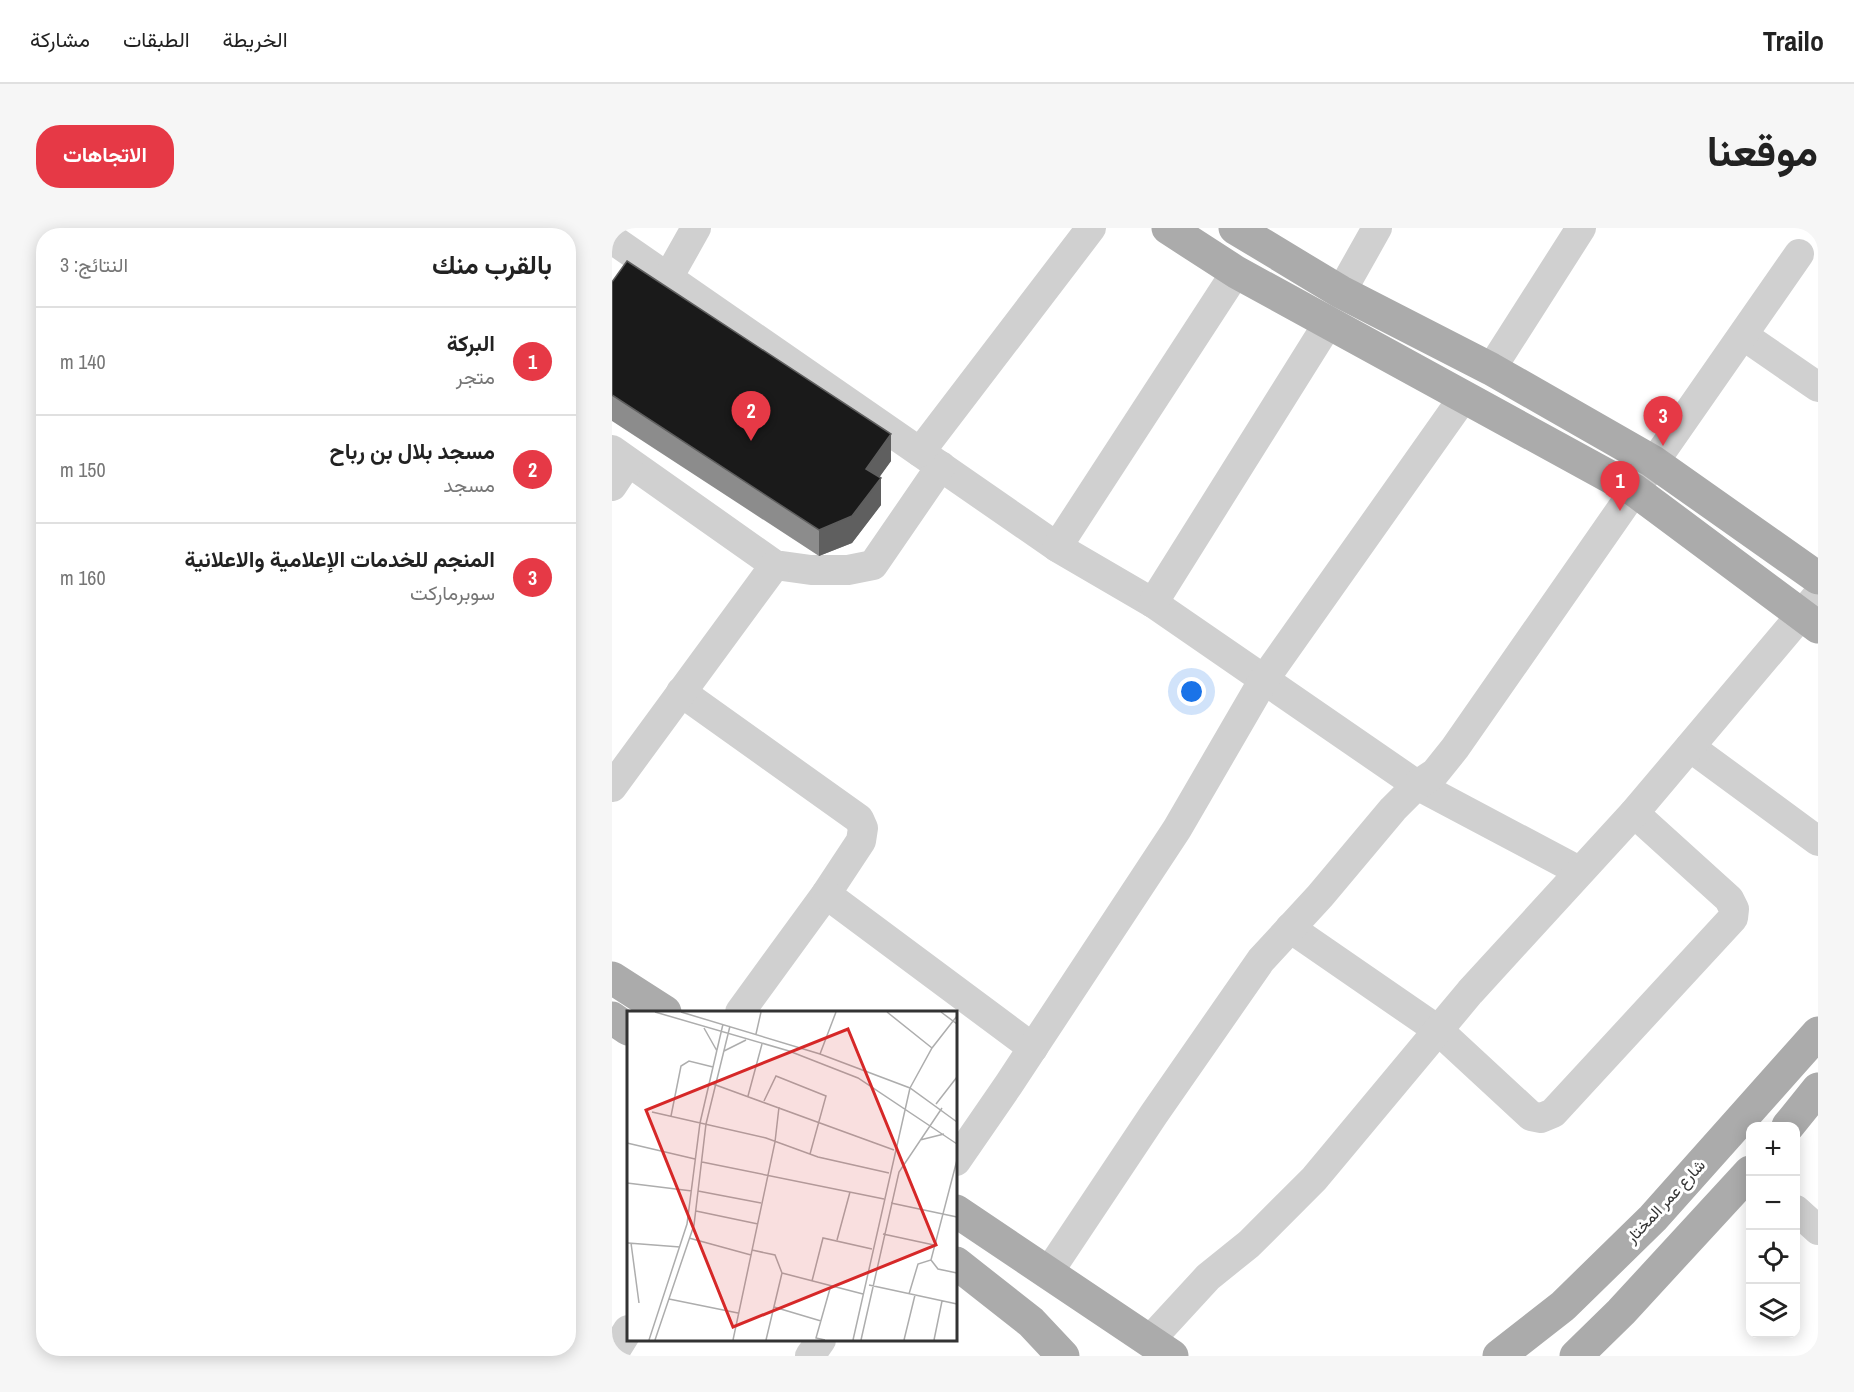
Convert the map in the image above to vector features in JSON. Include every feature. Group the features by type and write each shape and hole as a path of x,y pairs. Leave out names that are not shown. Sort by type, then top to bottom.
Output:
{"main road":[{"path":"1168,228 1236,272 1634,490 1812,612"},
{"path":"1235,228 1341,292 1491,369 1652,461 1818,578"},
{"path":"612,978 663,1011"},
{"path":"612,1018 627,1028"},
{"name":"شارع عمر المختار","path":"1499,1356 1563,1306 1653,1218 1818,1033"},
{"path":"1791,1122 1818,1089"},
{"path":"1576,1356 1621,1312 1746,1176"},
{"path":"957,1212 1161,1348"},
{"path":"957,1264 1030,1322 1063,1356"}],"street":[{"path":"669,276 696,228"},
{"path":"618,466 775,565 811,570 848,570 873,564 931,459 1091,228"},
{"path":"1341,292 1377,228"},
{"path":"1491,369 1581,228"},
{"path":"612,239 669,276 1056,547 1153,603 1417,785 1579,871"},
{"path":"1048,1272 1261,960 1417,785 1435,773 1455,748 1652,461 1744,336 1799,254"},
{"path":"1056,547 1236,272"},
{"path":"1153,603 1329,322"},
{"path":"1744,336 1818,387"},
{"path":"957,1160 1177,829 1263,681 1463,398"},
{"path":"614,778 775,565"},
{"path":"1161,1348 1208,1277 1249,1244 1314,1179 1438,1030 1812,612"},
{"path":"681,692 859,819 863,828 861,841 826,894 741,1011"},
{"path":"1690,747 1818,841"},
{"path":"1290,928 1438,1030 1531,1116 1541,1118 1553,1113 1733,918 1734,909 1729,899 1634,813"},
{"path":"826,894 1033,1048"},
{"path":"1800,1214 1818,1230"},
{"path":"810,1356 821,1341"}],"building":[{"path":"627,261 891,434 866,469 881,478 852,516 819,530 612,395 612,282"}],"place":[{"name":"مسجد بلال بن رباح","path":"751,441"},
{"name":"المنجم للخدمات الإعلامية والاعلانية","path":"1663,446"},
{"name":"البركة","path":"1620,511"}]}
